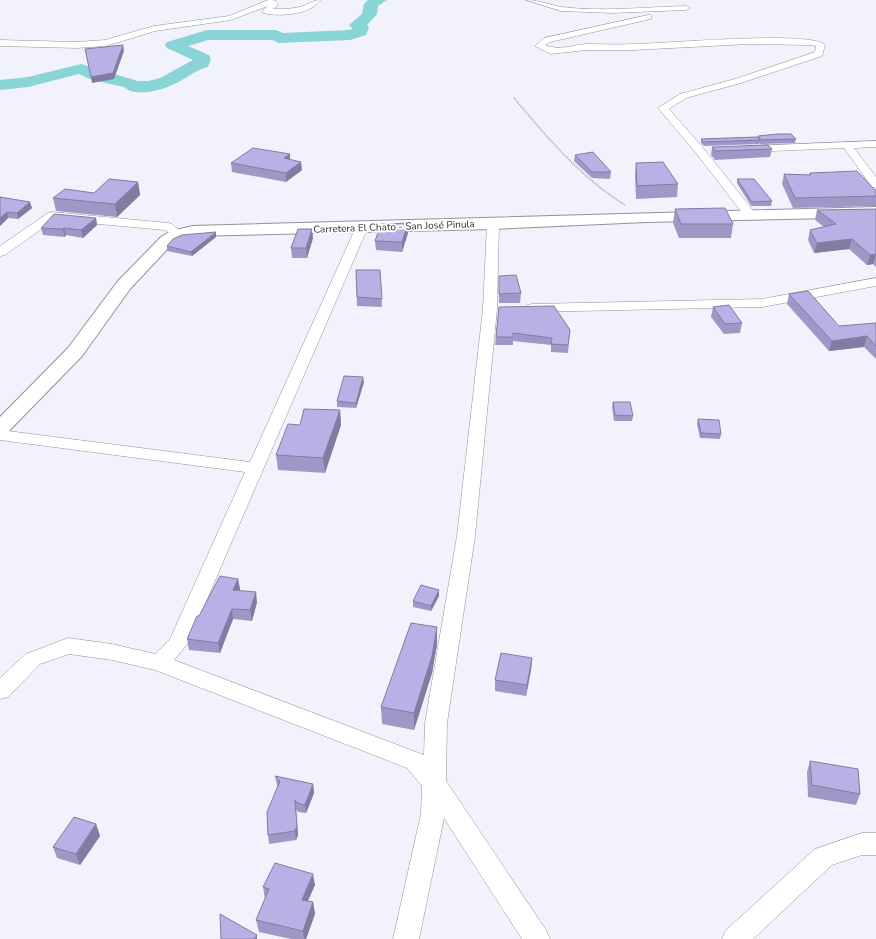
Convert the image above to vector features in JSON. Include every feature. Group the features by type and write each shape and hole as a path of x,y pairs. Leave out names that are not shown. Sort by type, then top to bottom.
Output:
{"main road":[{"name":"Carretera El Chato - San José Pinula","path":"0,429 75,352 124,285 167,240 177,234 193,231 493,224 646,217 751,216 876,212"}],"street":[{"path":"0,43 77,45 106,43 154,30 231,18 270,2 273,2 274,4 266,11 270,12 302,9 314,4 317,0"},
{"path":"530,0 561,9 612,10 686,8 547,40 539,46 551,51 586,47 633,48 749,41 811,42 822,45 819,54 738,81 683,96 662,108 700,151 751,216"},
{"path":"740,149 876,144"},
{"path":"848,145 850,151 876,185"},
{"path":"700,151 716,150"},
{"path":"0,252 52,216 168,227 177,234"},
{"path":"406,939 433,814 436,723 466,536 497,309 493,224"},
{"path":"159,663 178,644 362,227"},
{"path":"521,308 762,303 876,282"},
{"path":"0,435 255,468"},
{"path":"0,691 33,659 68,646 112,652 159,663 415,761 434,783 537,939"},
{"path":"735,939 824,857 862,844 876,844"}],"path":[{"path":"514,98 567,160 582,174 608,196 646,217"}],"building":[{"path":"123,45 113,73 91,77 85,49"},
{"path":"791,134 796,139 761,140 758,136"},
{"path":"757,137 760,140 704,142 701,139"},
{"path":"768,145 772,149 716,151 712,147"},
{"path":"253,148 290,154 284,158 301,162 286,173 231,163"},
{"path":"593,152 611,172 592,172 575,155"},
{"path":"663,162 678,184 637,186 636,163"},
{"path":"857,171 876,191 876,196 795,198 784,174 811,175 810,173"},
{"path":"109,179 138,182 115,204 53,198 65,189 94,193"},
{"path":"737,179 754,179 772,201 752,202"},
{"path":"0,197 30,202 17,213 7,212 0,218"},
{"path":"725,208 733,224 681,224 675,209"},
{"path":"876,209 876,254 870,255 852,239 817,243 810,230 836,224 817,210"},
{"path":"54,214 96,218 81,230 41,228"},
{"path":"408,223 402,242 375,241 381,224"},
{"path":"298,229 312,229 306,248 291,248"},
{"path":"216,232 191,252 167,246 173,239 182,235"},
{"path":"356,270 380,270 382,299 357,297"},
{"path":"516,275 521,293 499,294 499,276"},
{"path":"808,291 839,326 876,323 876,346 867,336 832,341 789,294"},
{"path":"729,305 742,323 725,324 713,307"},
{"path":"554,306 570,330 568,345 551,344 552,338 513,333 513,337 496,337 499,307"},
{"path":"344,376 363,377 356,403 337,401"},
{"path":"613,402 630,402 633,416 615,415"},
{"path":"304,409 340,410 323,458 276,455 288,424 300,425"},
{"path":"698,419 719,420 721,434 701,433"},
{"path":"220,576 238,579 233,590 256,592 250,610 232,609 218,643 187,639 197,616 199,616"},
{"path":"421,585 439,590 431,606 413,601"},
{"path":"411,623 437,627 432,656 414,713 381,707"},
{"path":"501,653 532,658 527,685 495,680"},
{"path":"810,761 858,769 860,794 812,785"},
{"path":"275,776 313,784 305,805 297,803 295,800 297,826 295,831 268,835 267,812 280,781"},
{"path":"74,817 96,824 76,854 53,847"},
{"path":"275,863 313,874 302,900 313,902 303,931 256,920 269,889 263,887"},
{"path":"220,914 257,935 254,939 221,939"}],"waterway":[{"path":"0,85 28,82 81,69 98,76 130,83 134,87 157,84 171,79 189,68 202,63 203,59 173,45 207,35 276,35 279,38 350,35 360,32 361,27 357,25 369,14 371,4 380,0"}]}
